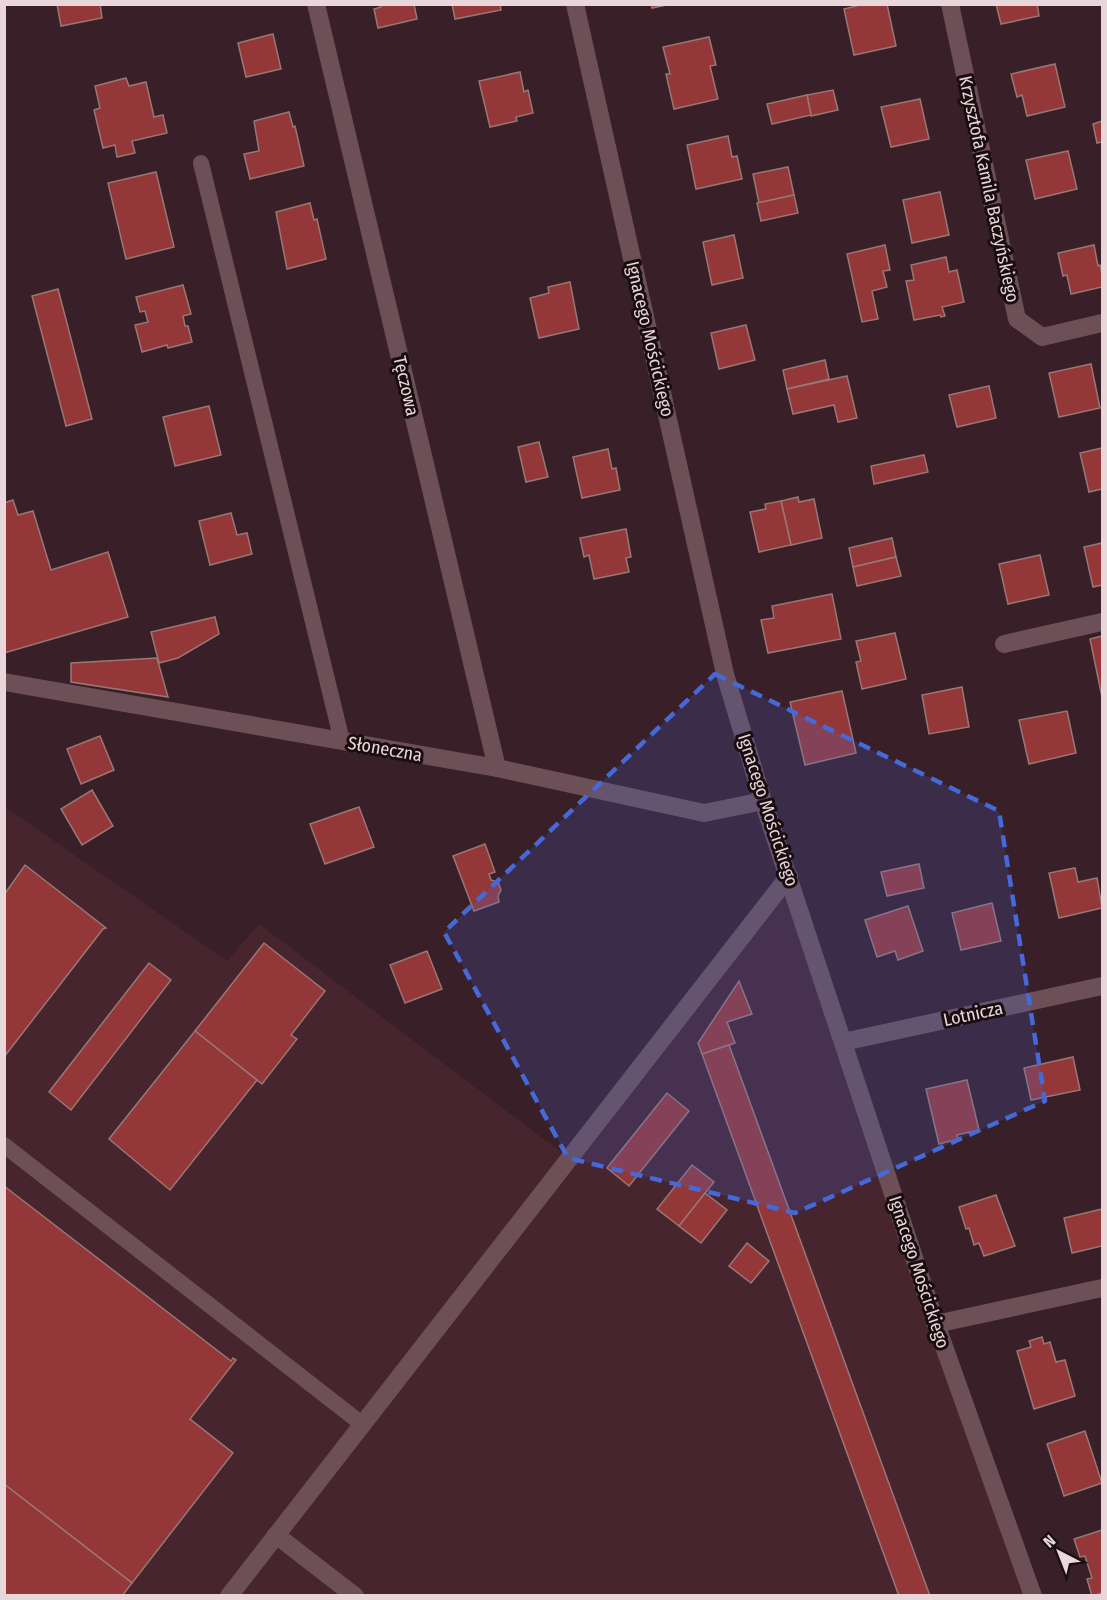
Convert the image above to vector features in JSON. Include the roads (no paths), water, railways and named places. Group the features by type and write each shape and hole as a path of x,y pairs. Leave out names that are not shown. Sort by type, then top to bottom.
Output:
{"street":[{"name":"Tęczowa","path":"316,4 497,768"},
{"name":"Ignacego Mościckiego","path":"575,4 725,674 763,801 936,1324 1033,1596"},
{"name":"Krzysztofa Kamila Baczyńskiego","path":"950,4 1017,319 1042,337 1102,323"},
{"path":"1004,644 1102,622"},
{"name":"Słoneczna","path":"4,682 497,768 704,813 763,801"},
{"path":"229,1596 789,876"},
{"name":"Lotnicza","path":"843,1042 1102,986"},
{"path":"936,1324 1102,1288"},
{"path":"276,1535 355,1596"}],"lane":[{"path":"201,163 342,741"},
{"path":"4,1145 362,1424"}]}
